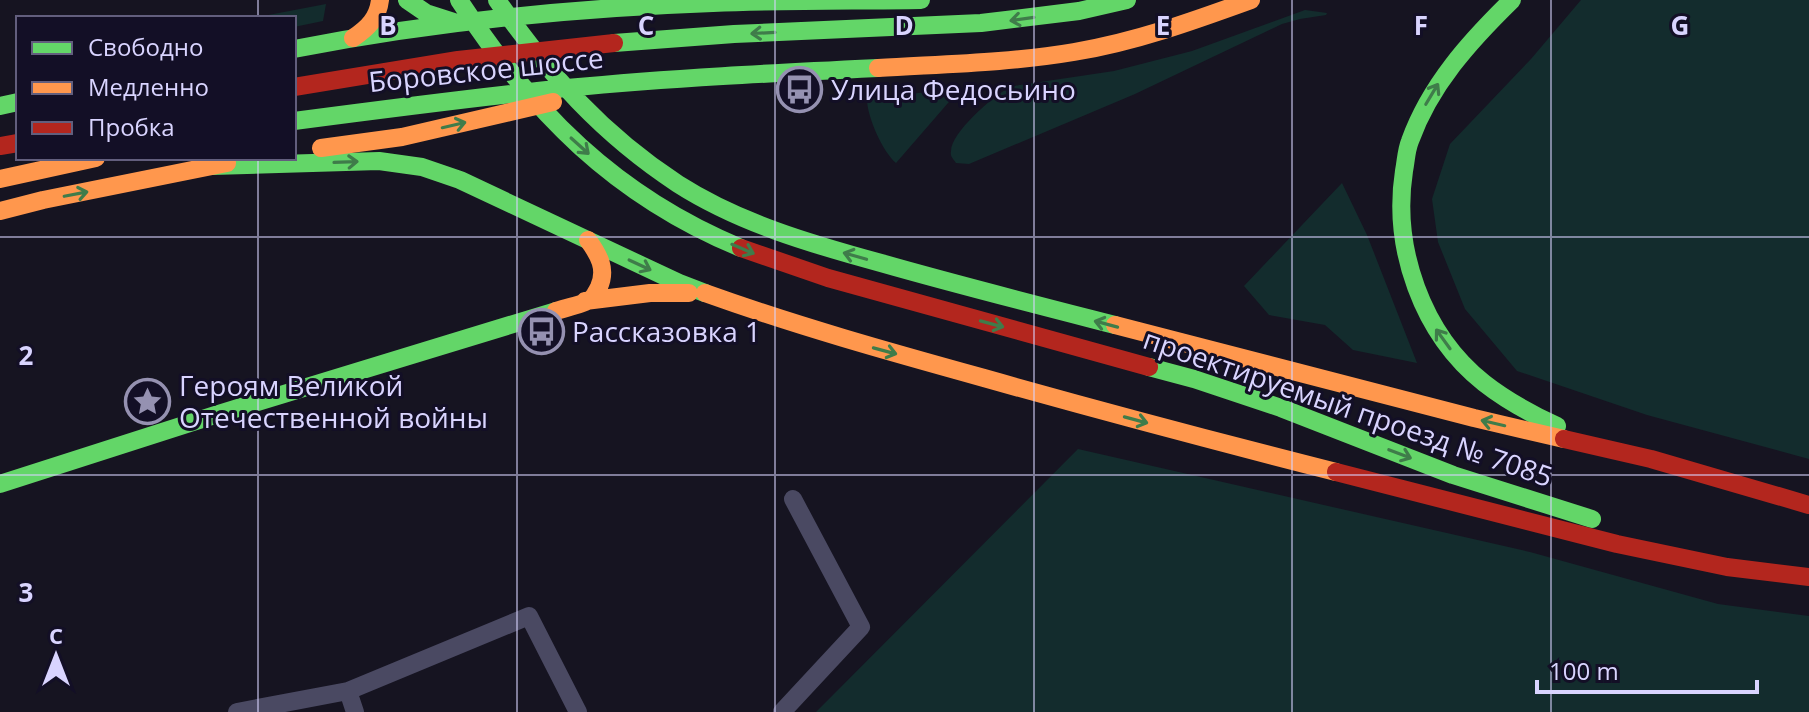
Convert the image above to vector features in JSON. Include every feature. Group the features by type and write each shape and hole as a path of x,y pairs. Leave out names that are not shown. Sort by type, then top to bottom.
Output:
{"main road":[{"path":"353,38 368,29 375,19 380,0"},
{"path":"407,0 426,13 458,23"},
{"name":"проектируемый проезд № 7085","path":"459,0 525,91 557,124 601,165 650,200 706,233 770,260 949,313 1194,379 1281,408 1453,475 1554,508 1645,535 1809,574"},
{"name":"проектируемый проезд № 7085","path":"497,0 549,69 590,115 631,150 680,185 738,216 816,245 936,279 1474,418 1651,459 1809,505"},
{"path":"296,49 458,23 612,8 769,1 921,0"},
{"name":"Боровское шоссе","path":"296,87 439,63 564,48 717,35 999,22 1127,0"},
{"name":"Боровское шоссе","path":"296,121 496,95 720,76 959,64 1076,52 1168,30 1251,0"},
{"path":"1512,0 1459,53 1429,98 1408,146 1400,192 1402,240 1415,287 1436,330 1460,361 1498,395 1540,419 1651,459"},
{"path":"296,152 402,137 562,100 720,76"},
{"path":"4,178 87,160"},
{"path":"0,211 246,160"},
{"path":"212,166 379,161 422,167 460,180 679,283 850,341 1130,419 1617,544 1727,567 1809,574"},
{"path":"588,240 598,253 603,277 601,287 589,300"},
{"path":"0,484 589,300 667,291 723,299"}],"street":[{"path":"782,712 861,627 793,499"},
{"path":"237,712 348,691 529,616 578,712"},
{"path":"348,691 355,712"}],"green space":[{"path":"1581,0 1809,0 1809,459 1647,415 1517,371 1465,309 1438,242 1432,199 1450,144 1531,59"},
{"path":"326,4 323,21 296,27 296,16 263,16"},
{"path":"1305,10 1327,13 1282,24 1135,94 969,164 956,163 951,156 953,143 965,126 983,107 1008,89 1114,71 1192,51"},
{"path":"961,88 896,163 877,134 867,99"},
{"path":"1342,183 1367,235 1417,363 1353,350 1325,325 1269,315 1244,286"},
{"path":"1078,449 1530,552 1718,604 1809,616 1809,712 816,712"}],"traffic: fast":[{"path":"407,0 426,13 454,22"},
{"path":"459,0 516,79 580,146 654,203 741,248"},
{"path":"497,0 557,78 601,124 651,165 701,198 776,231 828,248 1115,325"},
{"path":"296,49 450,24 608,8 739,2 921,0"},
{"path":"614,43 734,34 981,23 1079,11 1127,0"},
{"path":"1512,0 1453,65 1418,121 1404,171 1401,200 1403,230 1416,288 1428,315 1462,363 1501,396 1557,426"},
{"path":"296,121 567,88 878,68"},
{"path":"0,106 16,102"},
{"path":"212,166 379,161 422,167 460,180 705,293"},
{"path":"0,484 556,311"},
{"path":"1149,367 1281,408 1453,475 1592,519"}],"traffic: slow":[{"path":"353,38 371,22 380,0"},
{"path":"878,68 1001,61 1097,48 1142,37 1251,0"},
{"path":"321,148 402,137 553,102"},
{"path":"0,179 87,160"},
{"path":"0,211 227,163"},
{"path":"556,311 589,300 599,287 601,262 588,240"},
{"path":"585,301 650,293 689,293"},
{"path":"705,293 809,328 914,358 1336,472"},
{"path":"1115,325 1564,439"}],"traffic: jam":[{"path":"296,87 458,60 614,43"},
{"path":"0,146 16,143"},
{"path":"741,248 828,278 1149,367"},
{"path":"1564,439 1651,459 1809,505"},
{"path":"1336,472 1617,544 1727,567 1809,577"}],"place":[{"name":"Улица Федосьино","path":"800,90"},
{"name":"Рассказовка 1","path":"541,332"},
{"name":"Героям Великой Отечественной войны","path":"148,402"}]}
